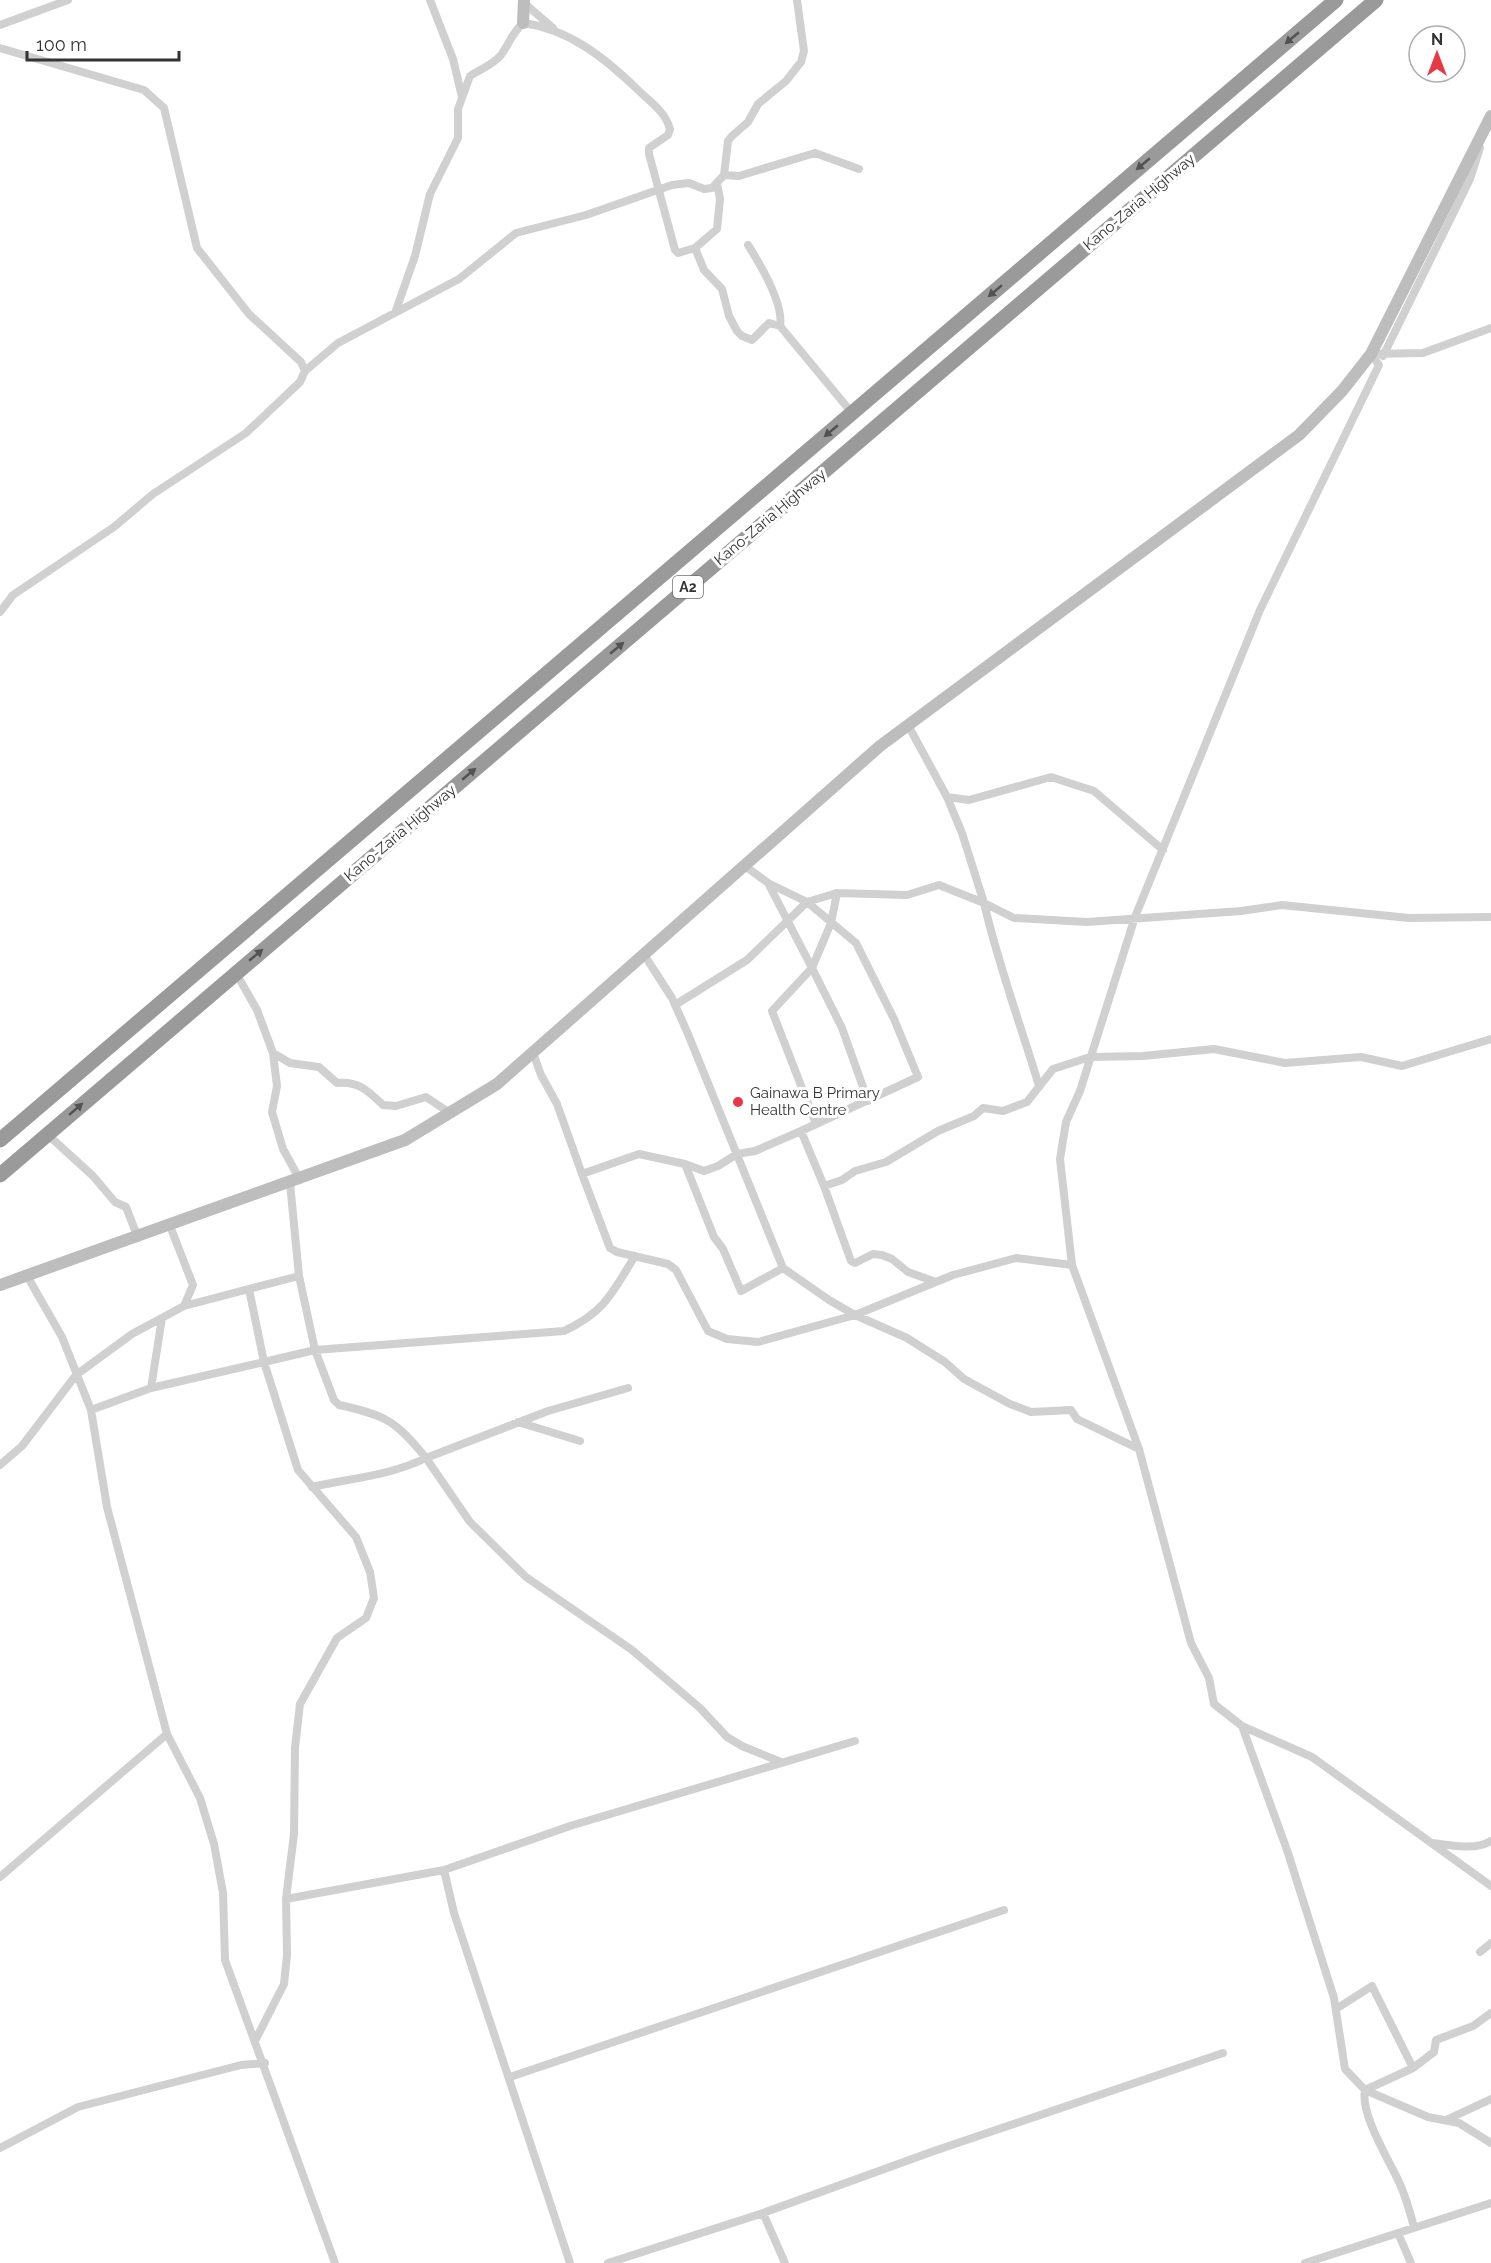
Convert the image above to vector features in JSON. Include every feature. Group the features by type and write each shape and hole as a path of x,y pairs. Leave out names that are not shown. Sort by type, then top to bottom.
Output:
{"highway":[{"name":"Kano-Zaria Highway","path":"0,1140 1336,0"},
{"name":"Kano-Zaria Highway","path":"0,1175 1376,0"}],"street":[{"path":"0,25 68,0"},
{"path":"430,0 453,59 462,98"},
{"path":"0,612 13,595 114,527 153,494 246,434 300,382 305,371 338,343 459,279 516,233 586,215 659,190 689,183 704,189 717,184 724,175 728,141 748,122 758,104 786,81 801,62 804,51 797,0"},
{"path":"395,313 416,256 430,194 458,138 458,109 470,76 492,64 501,54 513,32 522,23 524,2"},
{"path":"524,2 557,31 598,54 625,76 668,121 670,129 668,135 650,148 675,250 678,253 695,248 717,228 720,199 717,184"},
{"path":"522,23 557,31"},
{"path":"0,48 144,90 164,108 197,248 249,314 301,362 305,371"},
{"path":"1491,116 1470,179 1260,610 1134,917 1080,1091 1066,1122 1060,1159 1072,1265 1139,1449 1191,1643 1209,1678 1214,1704 1242,1726 1312,1757 1491,1886"},
{"path":"0,1285 26,1274 138,1238 295,1182 405,1140 498,1084 880,746 1299,435 1342,391 1371,354 1491,116"},
{"path":"724,175 739,176 814,153 859,170"},
{"path":"748,244 759,263 782,318 780,326"},
{"path":"695,248 704,270 722,289 729,316 742,336 752,340 769,323 780,326 852,413"},
{"path":"1371,354 1423,353 1491,328"},
{"path":"1371,354 1379,365"},
{"path":"908,725 947,797 962,833 984,903 993,941 1010,987 1040,1086"},
{"path":"947,797 969,800 1051,777 1094,791 1163,850"},
{"path":"582,1174 639,1154 705,1171 737,1154 755,1150 801,1131 918,1077 894,1019 856,943 807,902 768,883 745,866"},
{"path":"768,883 842,1028 868,1101"},
{"path":"675,1005 747,960 807,902 837,893 907,895 939,885 1014,918 1087,921 1241,912 1282,905 1409,918 1491,917"},
{"path":"816,1124 772,1011 812,969 831,923 837,893"},
{"path":"645,956 675,1005 783,1268 855,1315 907,1338 945,1362 964,1379 1010,1404 1031,1412 1071,1410 1077,1419 1139,1449"},
{"path":"236,973 257,1010 273,1053 277,1086 272,1112 295,1182 298,1276 315,1350 334,1400 339,1405 384,1417 405,1432 426,1458 470,1522 526,1577 632,1650 700,1708 727,1737 742,1746 781,1762"},
{"path":"824,1186 842,1180 855,1172 886,1162 938,1131 974,1116 983,1108 1003,1111 1027,1102 1053,1069 1090,1057 1143,1056 1214,1049 1276,1062 1320,1062 1361,1057 1402,1066 1491,1039"},
{"path":"273,1053 290,1063 319,1067 337,1083 351,1081 364,1087 383,1105 396,1106 426,1096 450,1113"},
{"path":"533,1053 541,1075 557,1104 610,1248 617,1252 668,1264 676,1270 708,1331 727,1339 758,1342 855,1315 936,1282 1016,1258 1072,1265"},
{"path":"801,1131 851,1261 855,1263 873,1254 882,1255 892,1258 908,1272 936,1282"},
{"path":"47,1134 93,1176 115,1202 126,1207 138,1238"},
{"path":"685,1164 714,1237 723,1249 741,1291 783,1268"},
{"path":"170,1226 194,1285 184,1306"},
{"path":"91,1410 151,1388 315,1350 564,1331 587,1320 605,1303 635,1256"},
{"path":"26,1274 62,1337 91,1410 107,1507 167,1734 200,1798 214,1844 223,1893 225,1960 238,1999 265,2063 335,2263"},
{"path":"0,1465 22,1446 76,1375 132,1334 184,1306 298,1276"},
{"path":"249,1289 264,1362 298,1470 356,1537 370,1572 374,1598 366,1618 337,1638 300,1704 295,1748 294,1834 285,1899 287,1955 284,1984 256,2039"},
{"path":"151,1388 162,1318"},
{"path":"312,1487 403,1469 426,1458 488,1436 517,1422 628,1388"},
{"path":"517,1422 580,1441"},
{"path":"1242,1726 1287,1850 1336,2009 1345,2069 1365,2090 1428,2117 1459,2123 1491,2143"},
{"path":"0,1877 167,1734"},
{"path":"285,1899 444,1870 570,1826 855,1741"},
{"path":"1432,1843 1464,1846 1485,1845 1491,1841"},
{"path":"444,1870 454,1913 570,2263"},
{"path":"510,2077 1004,1910"},
{"path":"1480,1952 1491,1943"},
{"path":"1336,2009 1372,1986 1413,2068"},
{"path":"1365,2090 1413,2068 1434,2052 1436,2040 1473,2026 1491,2013"},
{"path":"608,2263 764,2213 934,2151 1223,2053"},
{"path":"0,2148 78,2107 241,2065 265,2063"},
{"path":"1365,2090 1364,2102 1384,2154 1400,2183 1414,2227"},
{"path":"1446,2121 1491,2099"},
{"path":"1305,2263 1491,2203"},
{"path":"764,2213 785,2263"},
{"path":"1398,2233 1411,2263"},
{"path":"1337,2263 1338,2252"}],"place":[{"name":"Gainawa B Primary Health Centre","path":"738,1102"}]}
